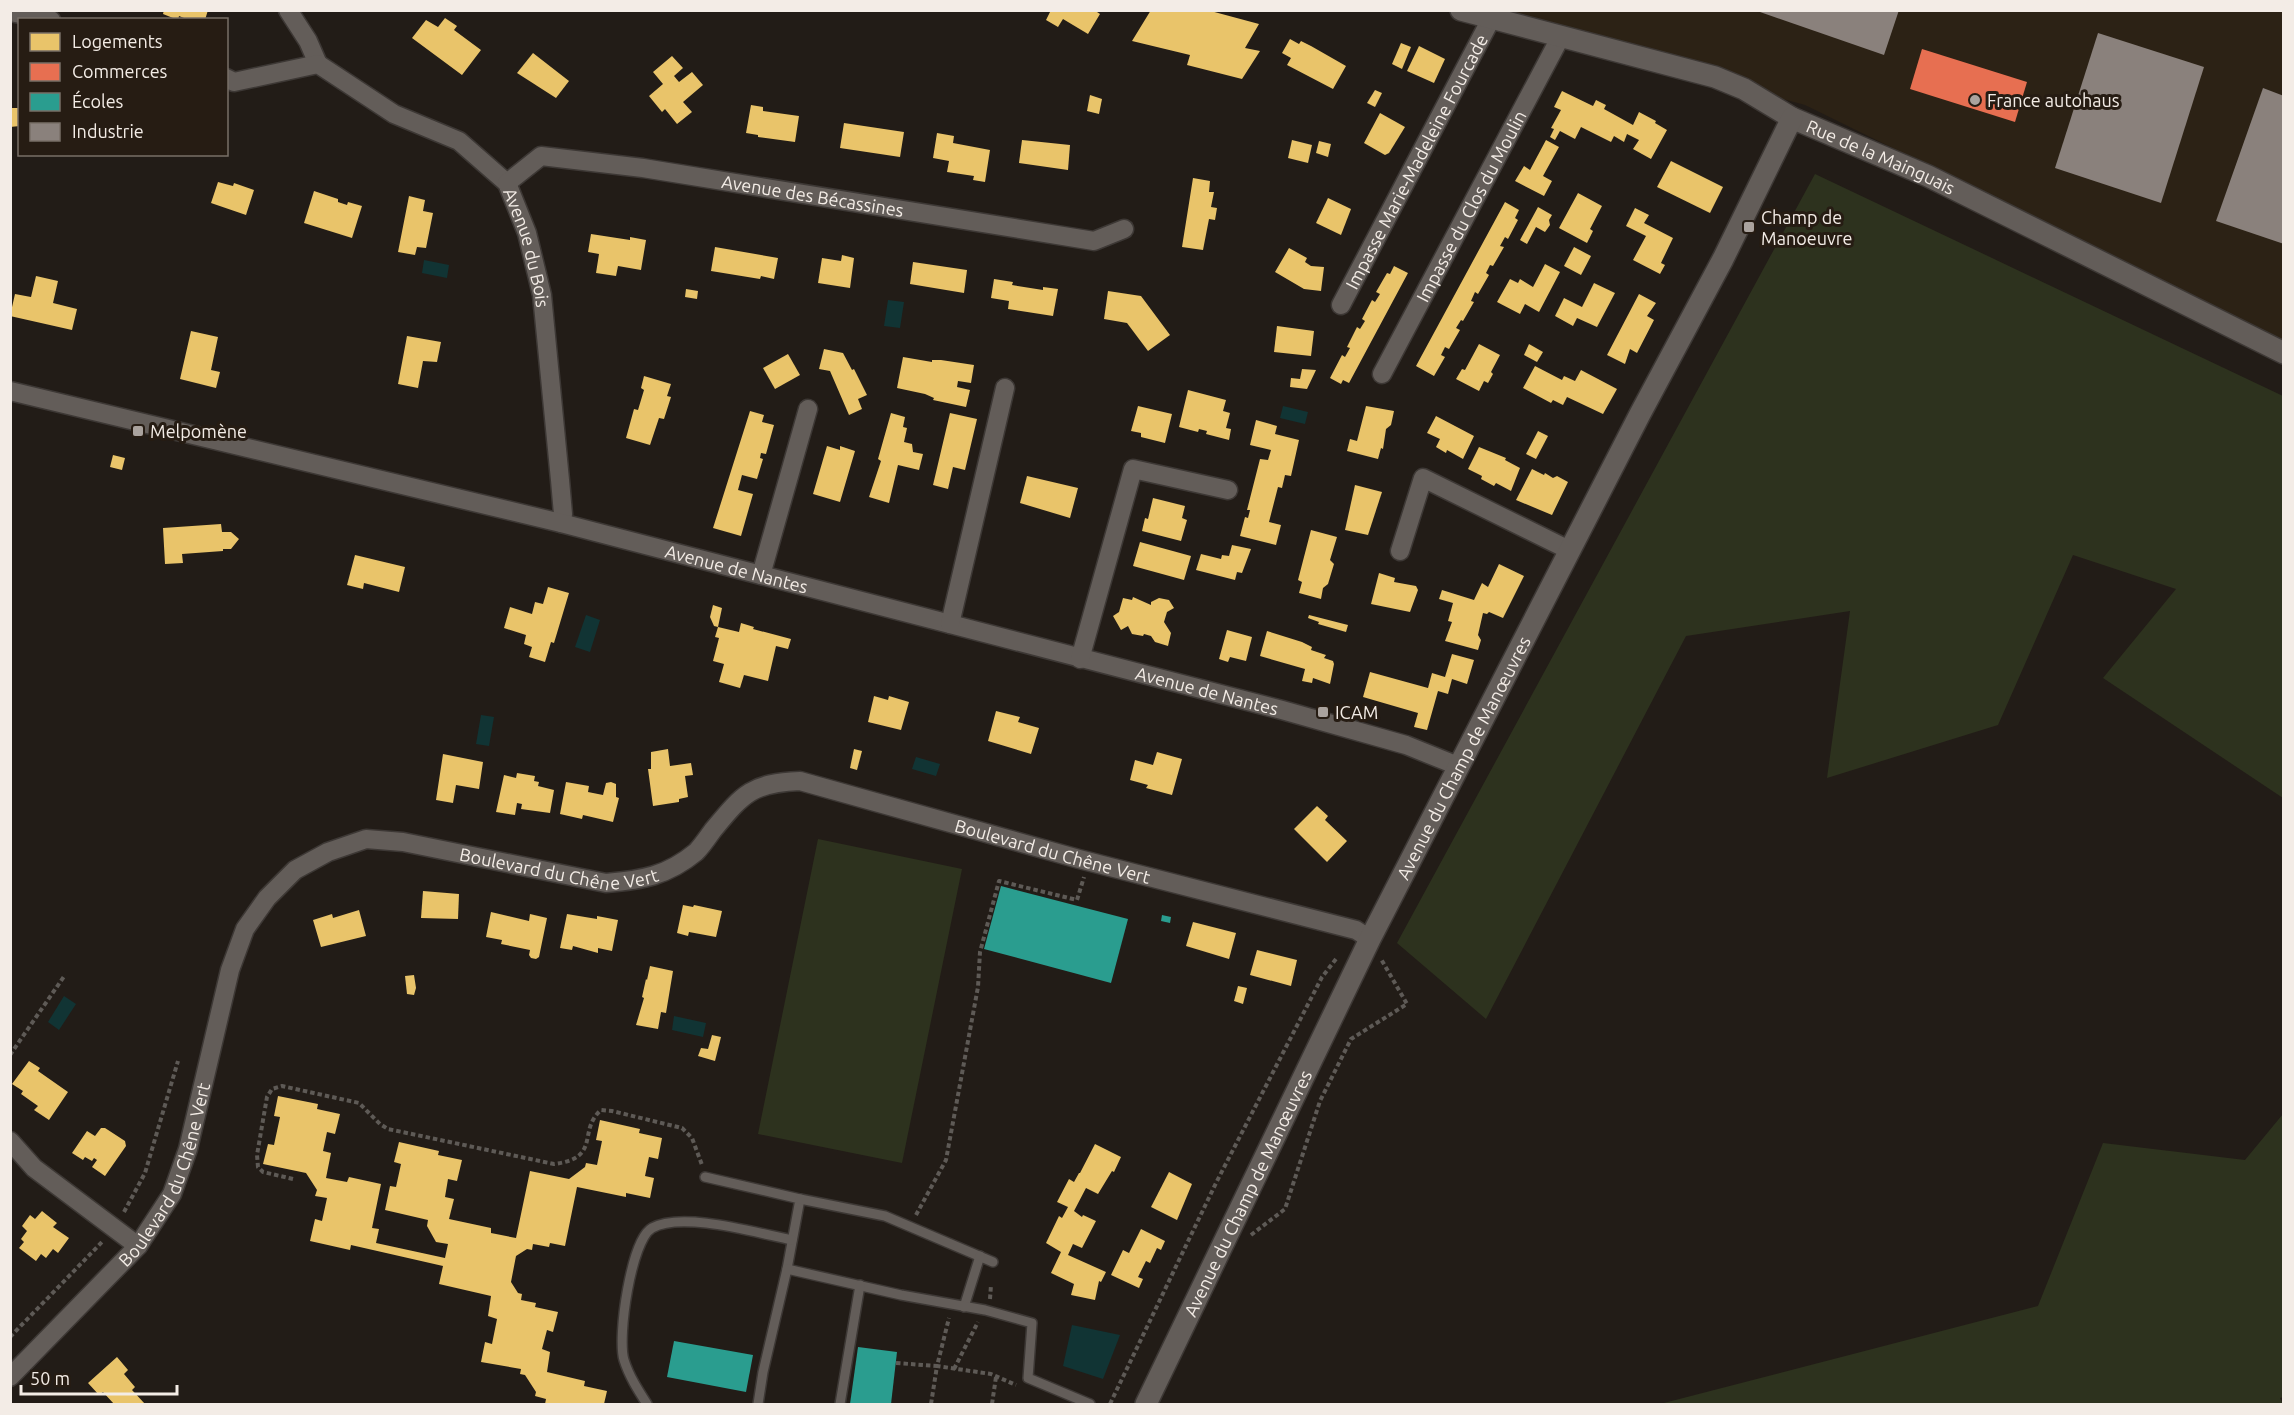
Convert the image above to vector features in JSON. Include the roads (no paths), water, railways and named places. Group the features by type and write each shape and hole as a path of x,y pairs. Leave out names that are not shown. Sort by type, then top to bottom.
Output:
{"street":[{"path":"228,79 234,82 318,64 308,41 288,10"},
{"name":"Rue de la Mainguais","path":"1461,10 1715,77 1744,89 1792,118 1928,176 2283,353"},
{"path":"10,12 41,18"},
{"name":"Impasse Marie-Madeleine Fourcade","path":"1341,306 1491,19"},
{"name":"Impasse du Clos du Moulin","path":"1382,374 1561,36"},
{"name":"Avenue du Bois","path":"318,64 394,114 459,141 507,183 527,233 542,296 561,491 561,523"},
{"name":"Avenue du Champ de Manœuvres","path":"1146,1404 1370,939 1569,550 1723,259 1792,118"},
{"name":"Avenue des Bécassines","path":"507,183 541,156 642,168 1094,241 1124,229"},
{"path":"950,624 1005,388"},
{"name":"Avenue de Nantes","path":"10,391 561,523 1282,710 1406,745 1458,766"},
{"path":"761,575 808,409"},
{"path":"1080,659 1133,469 1228,490"},
{"path":"1400,551 1423,478 1569,550"},
{"name":"Boulevard du Chêne Vert","path":"10,1377 138,1246 172,1194 188,1149 230,970 244,929 267,898 295,870 328,852 366,839 403,842 606,883 641,880 666,871 697,851 731,808 751,790 775,782 800,781 1088,861 1356,930 1370,939"},
{"path":"10,1141 34,1168 138,1246"}],"lane":[{"path":"705,1177 885,1216 993,1262"},
{"path":"758,1404 800,1199"},
{"path":"647,1404 636,1387 624,1359 621,1341 635,1258 641,1241 650,1229 670,1222 688,1221 792,1240"},
{"path":"964,1307 980,1256"},
{"path":"787,1269 985,1310 1032,1323 1028,1378 1090,1404"},
{"path":"840,1404 860,1285"}],"water":[{"path":"424,260 449,265 447,278 422,273"},
{"path":"888,300 904,302 900,328 884,326"},
{"path":"1283,406 1308,412 1305,424 1280,418"},
{"path":"586,615 600,620 590,652 575,647"},
{"path":"481,715 494,717 489,746 476,744"},
{"path":"916,757 940,764 936,776 912,769"},
{"path":"64,996 76,1004 59,1030 48,1022"},
{"path":"674,1016 706,1023 703,1037 672,1030"},
{"path":"1072,1325 1120,1335 1103,1379 1063,1366"}],"place":[{"name":"France autohaus","path":"1975,100"},
{"name":"Champ de Manoeuvre","path":"1749,227"},
{"name":"Melpomène","path":"138,431"},
{"name":"ICAM","path":"1323,712"}]}
